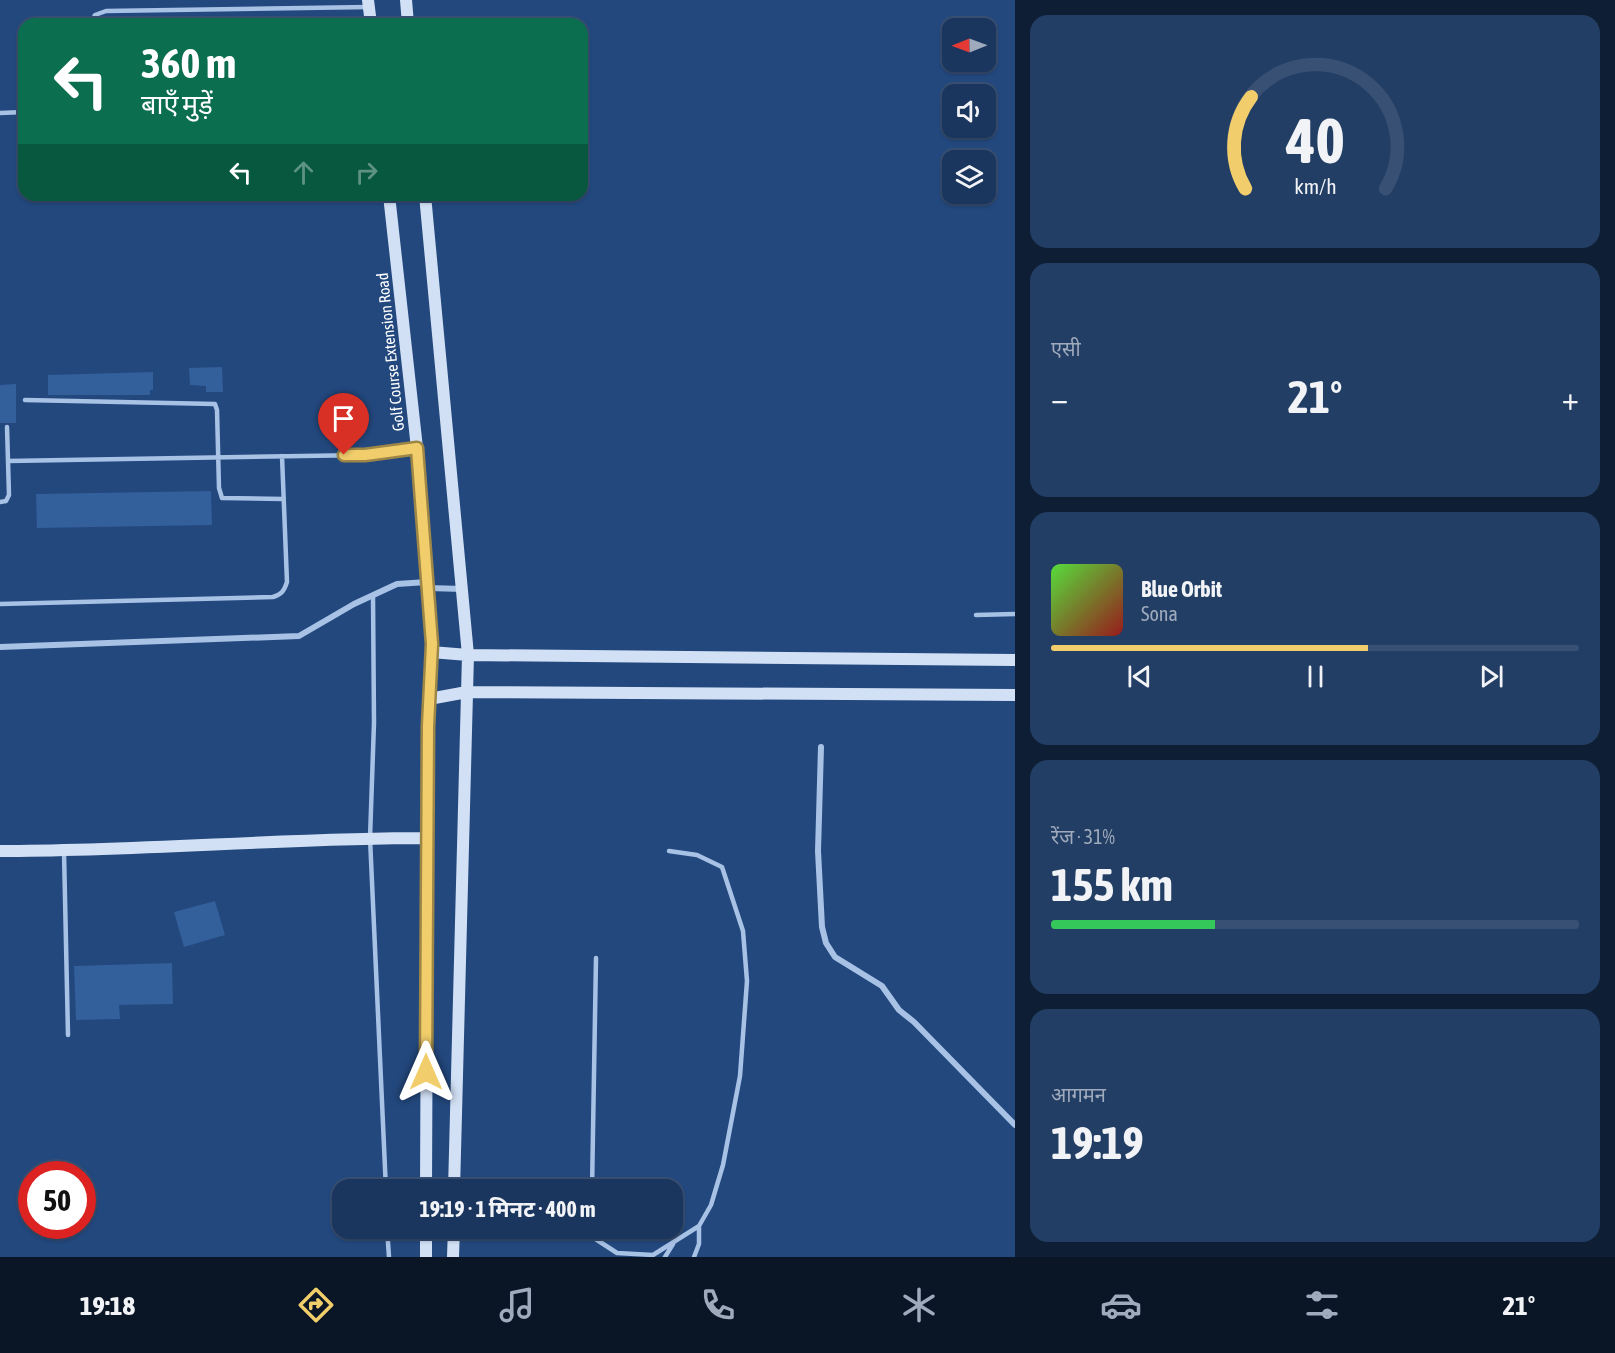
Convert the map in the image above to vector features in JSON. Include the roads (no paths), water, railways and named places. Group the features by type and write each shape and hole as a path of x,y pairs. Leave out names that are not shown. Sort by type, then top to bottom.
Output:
{"main road":[{"path":"406,0 408,18"},
{"name":"Golf Course Extension Road","path":"390,201 417,448 431,652 427,838 426,1179"},
{"path":"426,201 468,655 454,1179"},
{"path":"431,652 468,655 1015,660"},
{"path":"429,699 467,692 1015,694"},
{"path":"0,851 64,851 370,838 427,838"},
{"path":"426,1239 426,1257"},
{"path":"453,1239 453,1257"}],"street":[{"path":"0,647 299,636 354,604 398,584 463,589"},
{"path":"821,747 818,851 822,927 826,943 835,957 882,986 899,1010 914,1022 1015,1125"}],"lane":[{"path":"94,18 95,15 106,11 368,4"},
{"path":"0,113 18,112"},
{"path":"26,400 213,403 217,410 219,488 222,498 283,499"},
{"path":"0,502 6,501 9,495 7,427"},
{"path":"8,461 365,455 417,448"},
{"path":"0,604 280,595 285,590 287,582 282,456"},
{"path":"373,596 374,723 370,838 386,1179"},
{"path":"976,615 1015,614"},
{"path":"64,851 68,1035"},
{"path":"596,1239 617,1253 653,1255 674,1244 699,1226 711,1205 723,1165 740,1076 747,981 743,931 722,867 697,855 669,851"},
{"path":"592,1179 596,958"},
{"path":"694,1257 699,1244 699,1226"},
{"path":"388,1239 389,1257"},
{"path":"665,1257 674,1244"}]}
